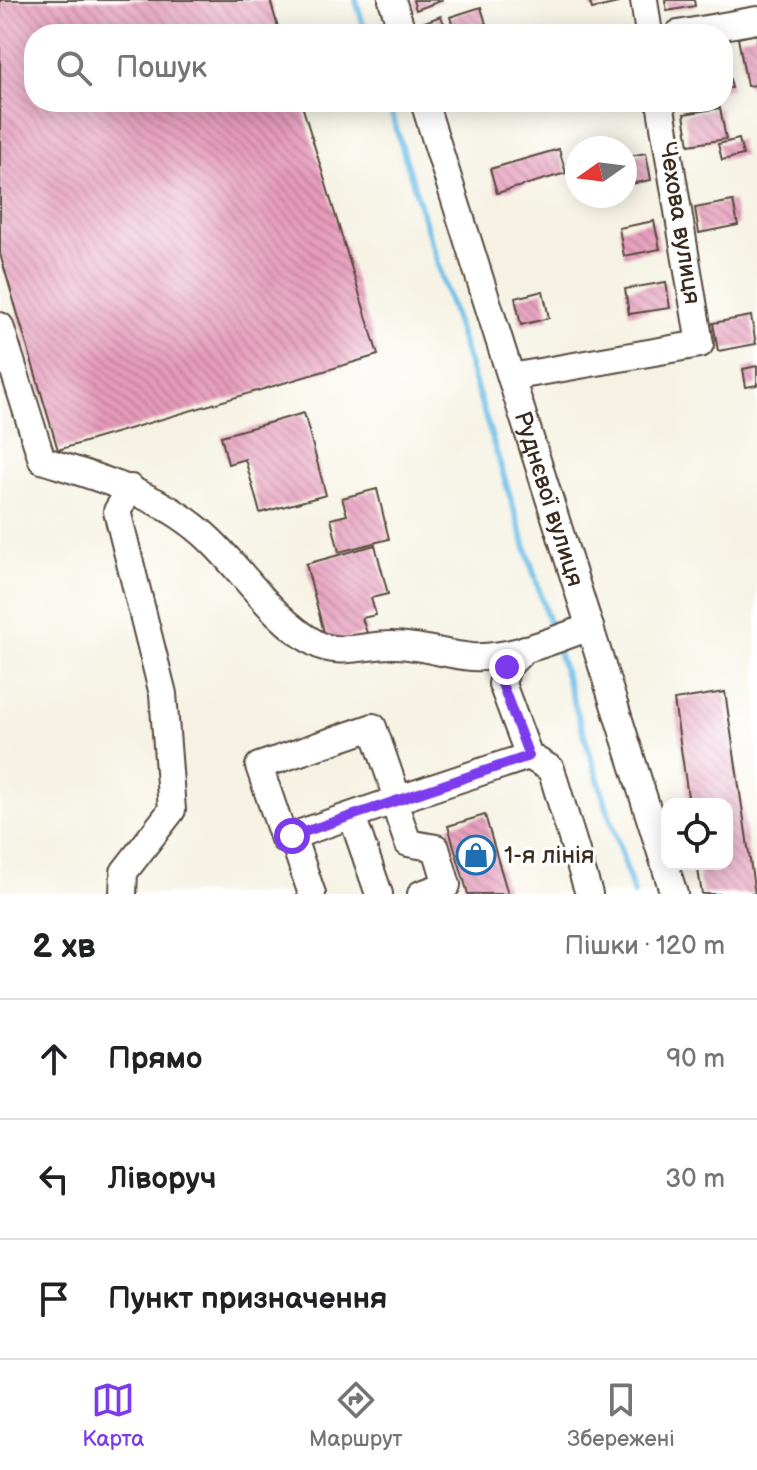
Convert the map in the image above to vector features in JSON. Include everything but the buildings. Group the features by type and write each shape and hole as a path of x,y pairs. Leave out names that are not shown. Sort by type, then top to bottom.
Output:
{"street":[{"path":"392,0 400,24"},
{"path":"644,0 648,24"},
{"path":"733,24 757,20"},
{"name":"Руднєвої вулиця","path":"427,112 674,894"},
{"name":"Чехова вулиця","path":"511,377 700,344 662,112"},
{"path":"0,326 42,460 131,488 186,521 209,539 272,607 315,643 329,649 394,645 474,657 525,649 590,627"},
{"path":"123,894 124,872 172,810 163,694 117,511 131,488"},
{"path":"525,649 507,667 502,684 529,756 551,769 589,894"},
{"path":"421,894 447,885 436,848 408,843 396,801 373,727 259,766 284,839 292,836 352,816 396,801 529,756"},
{"path":"352,816 379,894"},
{"path":"292,836 312,894"}],"waterway":[{"path":"356,0 363,24"},
{"path":"391,112 553,635"},
{"path":"556,645 634,894"}],"place":[{"name":"1-я лінія","path":"476,855"}],"route":[{"path":"292,836 529,756 502,684 507,667"}]}
